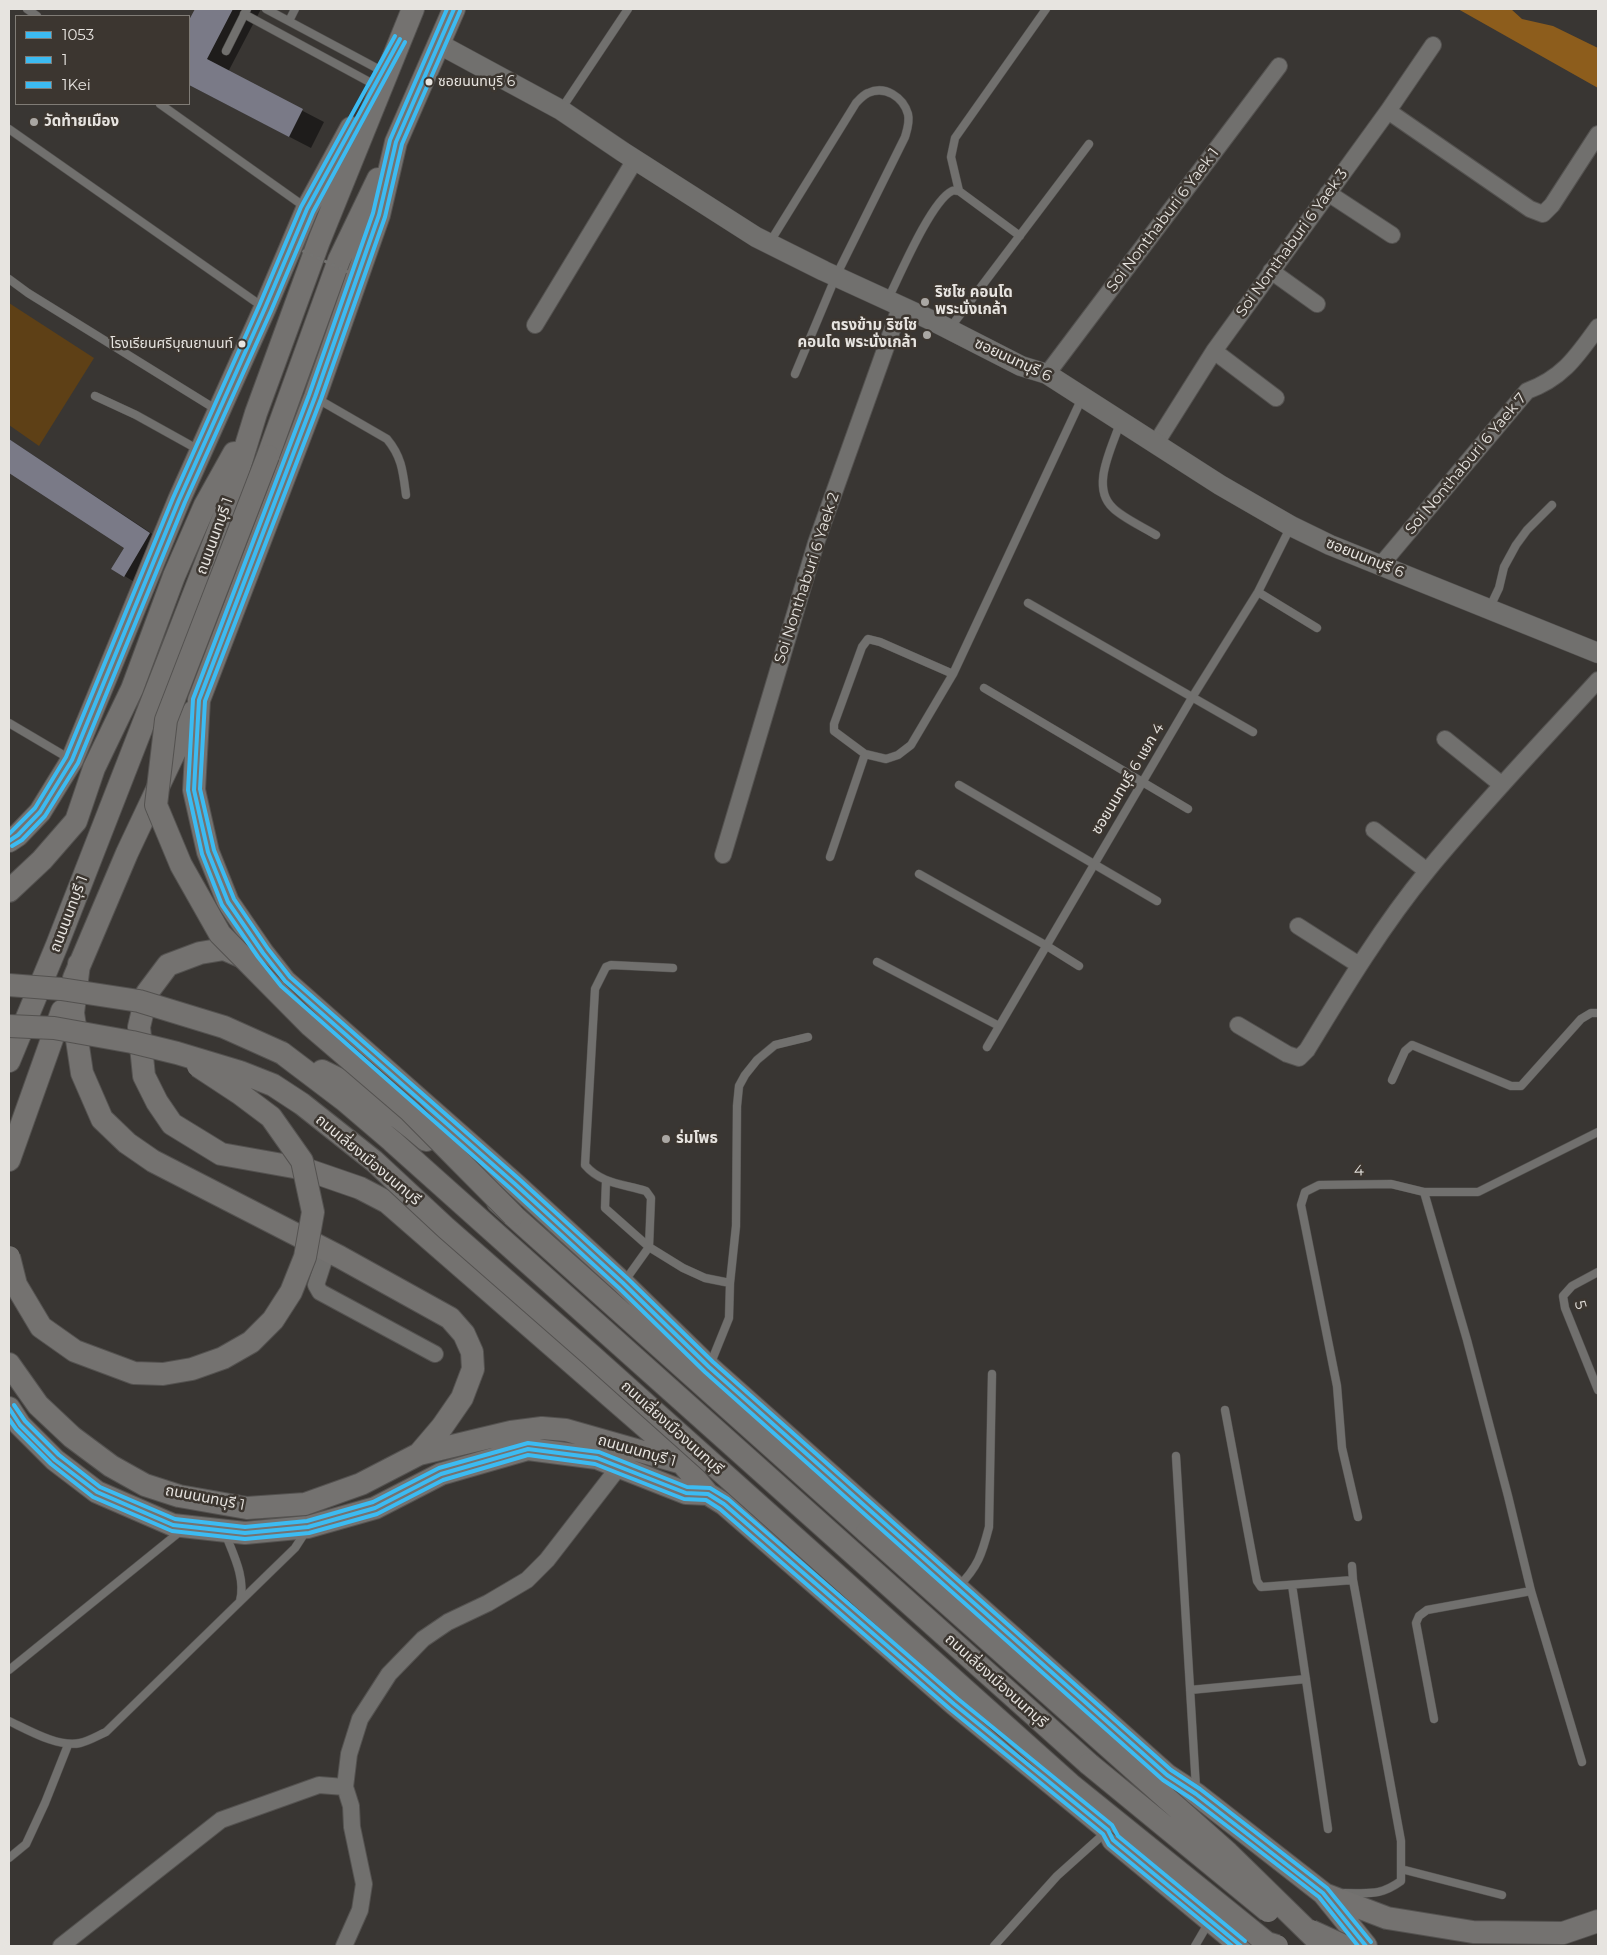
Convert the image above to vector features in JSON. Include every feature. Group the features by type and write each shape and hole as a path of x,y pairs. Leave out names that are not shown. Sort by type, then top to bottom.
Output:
{"main road":[{"name":"ถนนนนทบุรี 1","path":"9,1061 57,946 225,514 256,413 319,241 413,9"},
{"path":"454,9 396,142 339,260 268,456 166,720 156,806 181,865 220,934 311,1026 410,1111 513,1215"},
{"path":"9,841 40,812 72,760 201,451 307,209 399,41"},
{"path":"9,1160 79,964 127,853 199,700 314,397 379,215 396,142"},
{"path":"9,891 42,860 76,821 94,768 132,689 174,576 205,505 256,413"},
{"path":"199,700 194,790 208,852 228,902 285,981"},
{"path":"682,1463 673,1451 387,1202 360,1188 305,1169 220,1154 172,1124 157,1102 144,1076 138,1027 147,993 168,965 200,953 224,949 252,960 285,981 515,1184 709,1367 1166,1775 1196,1794 1323,1894 1366,1946"},
{"path":"79,964 73,1012 82,1072 102,1119 127,1143 153,1161 327,1251 450,1318 464,1334 472,1352 473,1369 462,1398 442,1427 419,1454"},
{"path":"9,985 61,989 139,1001 224,1027 353,1086 406,1122 513,1215 1228,1853 1323,1946"},
{"name":"ถนนเลี่ยงเมืองนนทบุรี","path":"9,1026 54,1028 132,1042 177,1053 240,1072 273,1086 302,1104 374,1160 446,1228 591,1355 1070,1784 1272,1945"},
{"path":"9,1257 16,1285 40,1327 75,1351 134,1373 163,1374 192,1369 223,1358 251,1342 273,1320 291,1292 305,1257 313,1212 302,1161 271,1118 239,1093 177,1053"},
{"name":"ถนนเลี่ยงเมืองนนทบุรี","path":"282,1053 344,1100 392,1141 1089,1764 1271,1913 1344,1946"},
{"name":"ถนนนนทบุรี 1","path":"9,1364 38,1405 72,1438 111,1466 145,1485 178,1496 247,1508 305,1504 361,1484 419,1454 511,1432 542,1428 566,1430 682,1463 708,1494 724,1504 954,1704 1241,1946"},
{"path":"9,1408 20,1425 55,1460 96,1492 173,1525 245,1533 308,1527 375,1508 441,1474 528,1449 597,1458 686,1493 708,1494"},
{"path":"1111,1835 1142,1848 1168,1834 1175,1815 1166,1775"},
{"path":"1323,1894 1386,1918 1530,1940"},
{"path":"1473,1946 1530,1940 1563,1933 1598,1921"}],"street":[{"name":"ซอยนนทบุรี 6","path":"438,44 561,110 635,160 756,237 770,242 824,272 894,302 950,329 1021,366 1047,374 1220,485 1291,526 1380,566 1598,653"},
{"name":"Soi Nonthaburi 6 Yaek 3","path":"1156,444 1214,351 1388,111 1433,45"},
{"name":"Soi Nonthaburi 6 Yaek 1","path":"1047,374 1279,66"},
{"path":"1388,111 1530,209 1543,214 1552,205 1598,134"},
{"path":"535,325 635,160"},
{"path":"1328,193 1392,235"},
{"path":"1271,271 1317,304"},
{"name":"Soi Nonthaburi 6 Yaek 2","path":"723,855 816,543 894,302"},
{"name":"Soi Nonthaburi 6 Yaek 7","path":"1380,566 1527,391 1542,386 1573,362 1598,328"},
{"path":"1214,351 1276,398"},
{"path":"1238,1025 1287,1054 1299,1058 1306,1050 1359,965 1427,871 1598,680"},
{"path":"1445,739 1502,785"},
{"path":"1374,830 1427,871"},
{"path":"1298,926 1359,965"},
{"path":"327,1251 317,1278 316,1285 320,1292 435,1354"},
{"path":"344,1946 360,1910 364,1884 352,1827 351,1806 345,1786 349,1754 360,1720 388,1674 423,1639 448,1622 488,1603 527,1580 547,1560 618,1467"},
{"path":"61,1946 221,1820 319,1786 345,1786"}],"lane":[{"path":"266,9 289,21 379,78"},
{"path":"289,21 295,9"},
{"path":"561,110 628,9"},
{"path":"959,191 951,157 956,138 1046,9"},
{"path":"226,51 245,12 379,78"},
{"path":"770,242 856,103 866,93 879,90 895,95 901,101 908,114 905,137 836,276 794,374"},
{"path":"161,105 307,209"},
{"path":"9,129 265,308"},
{"path":"950,329 1089,144"},
{"path":"894,302 925,223 937,206 952,191 959,191 1020,236"},
{"path":"9,279 28,293 219,411"},
{"path":"95,396 136,415 201,451"},
{"path":"314,397 387,439 401,462 406,495"},
{"path":"953,674 880,642 868,639 856,664 834,724 834,731 865,754 886,758 898,755 911,745 953,674 1082,398"},
{"path":"1120,421 1102,480 1102,493 1112,508 1156,535"},
{"path":"1489,609 1499,588 1504,567 1516,545 1527,530 1552,505"},
{"name":"ซอยนนทบุรี 6 แยก 4","path":"987,1047 1193,696 1258,592 1291,526"},
{"path":"1258,592 1317,628"},
{"path":"1028,603 1253,732"},
{"path":"984,688 1188,808"},
{"path":"9,723 72,760"},
{"path":"830,857 865,754"},
{"path":"959,785 1094,863 1157,902"},
{"path":"919,874 1080,966"},
{"path":"877,962 999,1026"},
{"path":"623,1284 649,1248 651,1198 646,1191 606,1181 592,1174 585,1165 595,988 606,967 610,965 673,968"},
{"path":"1392,1080 1405,1052 1412,1045 1510,1086 1521,1086 1581,1019 1590,1013 1598,1013"},
{"path":"709,1367 729,1318 730,1283 736,1226 737,1106 739,1086 744,1075 775,1045 808,1036"},
{"name":"4","path":"1358,1517 1342,1448 1337,1386 1302,1205 1305,1192 1319,1185 1391,1184 1424,1192 1478,1192 1598,1132"},
{"path":"606,1181 605,1208 649,1248 683,1268 705,1278 730,1283"},
{"path":"1424,1192 1470,1350 1531,1592 1582,1762"},
{"name":"5","path":"1598,1272 1572,1286 1563,1296 1565,1308 1598,1390"},
{"path":"957,1589 973,1572 989,1527 992,1374"},
{"path":"1225,1410 1257,1581 1261,1587 1353,1580"},
{"path":"1176,1456 1196,1794"},
{"path":"9,1670 187,1526"},
{"path":"9,1721 55,1741 68,1744 80,1743 106,1732 295,1548 308,1527"},
{"path":"224,1530 237,1562 240,1575 242,1591 239,1602"},
{"path":"1323,1894 1371,1893 1388,1890 1401,1881 1401,1841 1352,1566"},
{"path":"1292,1585 1328,1828"},
{"path":"1434,1718 1416,1623 1419,1616 1427,1610 1531,1592"},
{"path":"1190,1690 1306,1679"},
{"path":"9,1858 26,1844 45,1803 68,1744"},
{"path":"994,1946 1057,1876 1111,1835"},
{"path":"1401,1869 1502,1895"},
{"path":"1195,1946 1211,1919"}],"path":[{"path":"288,244 361,278"}],"shaded area":[{"path":"1458,9 1511,9 1522,19 1553,26 1598,48 1598,88"},
{"path":"9,303 94,358 39,446 9,425"}],"building":[{"path":"195,9 233,9 207,59 303,109 289,137 190,86 190,18"},
{"path":"9,439 150,533 124,577 111,569 124,548 9,473"}],"transit line":[{"name":"1","path":"447,9 390,140 373,213 309,395 193,699 188,790 202,854 222,905 258,957 281,986 511,1189 619,1288 705,1372 1163,1780 1192,1799 1319,1897 1358,1946"},
{"name":"1053","path":"454,9 396,142 379,215 315,397 199,700 194,790 208,852 228,902 285,981 515,1184 623,1283 709,1367 1167,1775 1196,1794 1323,1893 1366,1946"},
{"name":"1Kei","path":"460,11 402,144 385,217 321,399 205,701 200,789 214,850 234,899 268,949 290,977 519,1179 627,1278 713,1362 1171,1770 1200,1789 1327,1888 1371,1942"},
{"name":"1Kei","path":"9,834 35,808 66,757 173,498 301,207 395,36"},
{"name":"1053","path":"9,841 18,835 40,812 72,760 179,500 307,209 400,39"},
{"name":"1","path":"12,846 22,840 45,816 78,763 185,502 271,311 313,212 405,42"},
{"name":"1Kei","path":"14,1405 25,1421 59,1455 100,1487 175,1519 245,1527 307,1521 373,1502 439,1468 528,1443 599,1452 687,1487 710,1488 728,1499 958,1699 1112,1825 1118,1836 1245,1941"},
{"name":"1053","path":"9,1408 20,1425 55,1460 97,1492 173,1525 245,1533 308,1527 375,1508 441,1474 528,1449 597,1458 686,1493 708,1494 724,1504 954,1704 1108,1830 1113,1840 1241,1946"},
{"name":"1","path":"9,1419 16,1429 51,1464 93,1497 172,1531 245,1539 309,1533 377,1514 443,1480 528,1455 595,1464 684,1499 706,1500 720,1509 950,1709 1103,1834 1109,1845 1232,1946"}],"place":[{"name":"ซอยนนทบุรี 6","path":"429,82"},
{"name":"วัดท้ายเมือง","path":"34,122"},
{"name":"ริซโซ คอนโด พระนั่งเกล้า","path":"925,302"},
{"name":"ตรงข้าม ริซโซ คอนโด พระนั่งเกล้า","path":"927,335"},
{"name":"โรงเรียนศรีบุณยานนท์","path":"242,344"},
{"name":"ร่มโพธ","path":"666,1139"}]}
